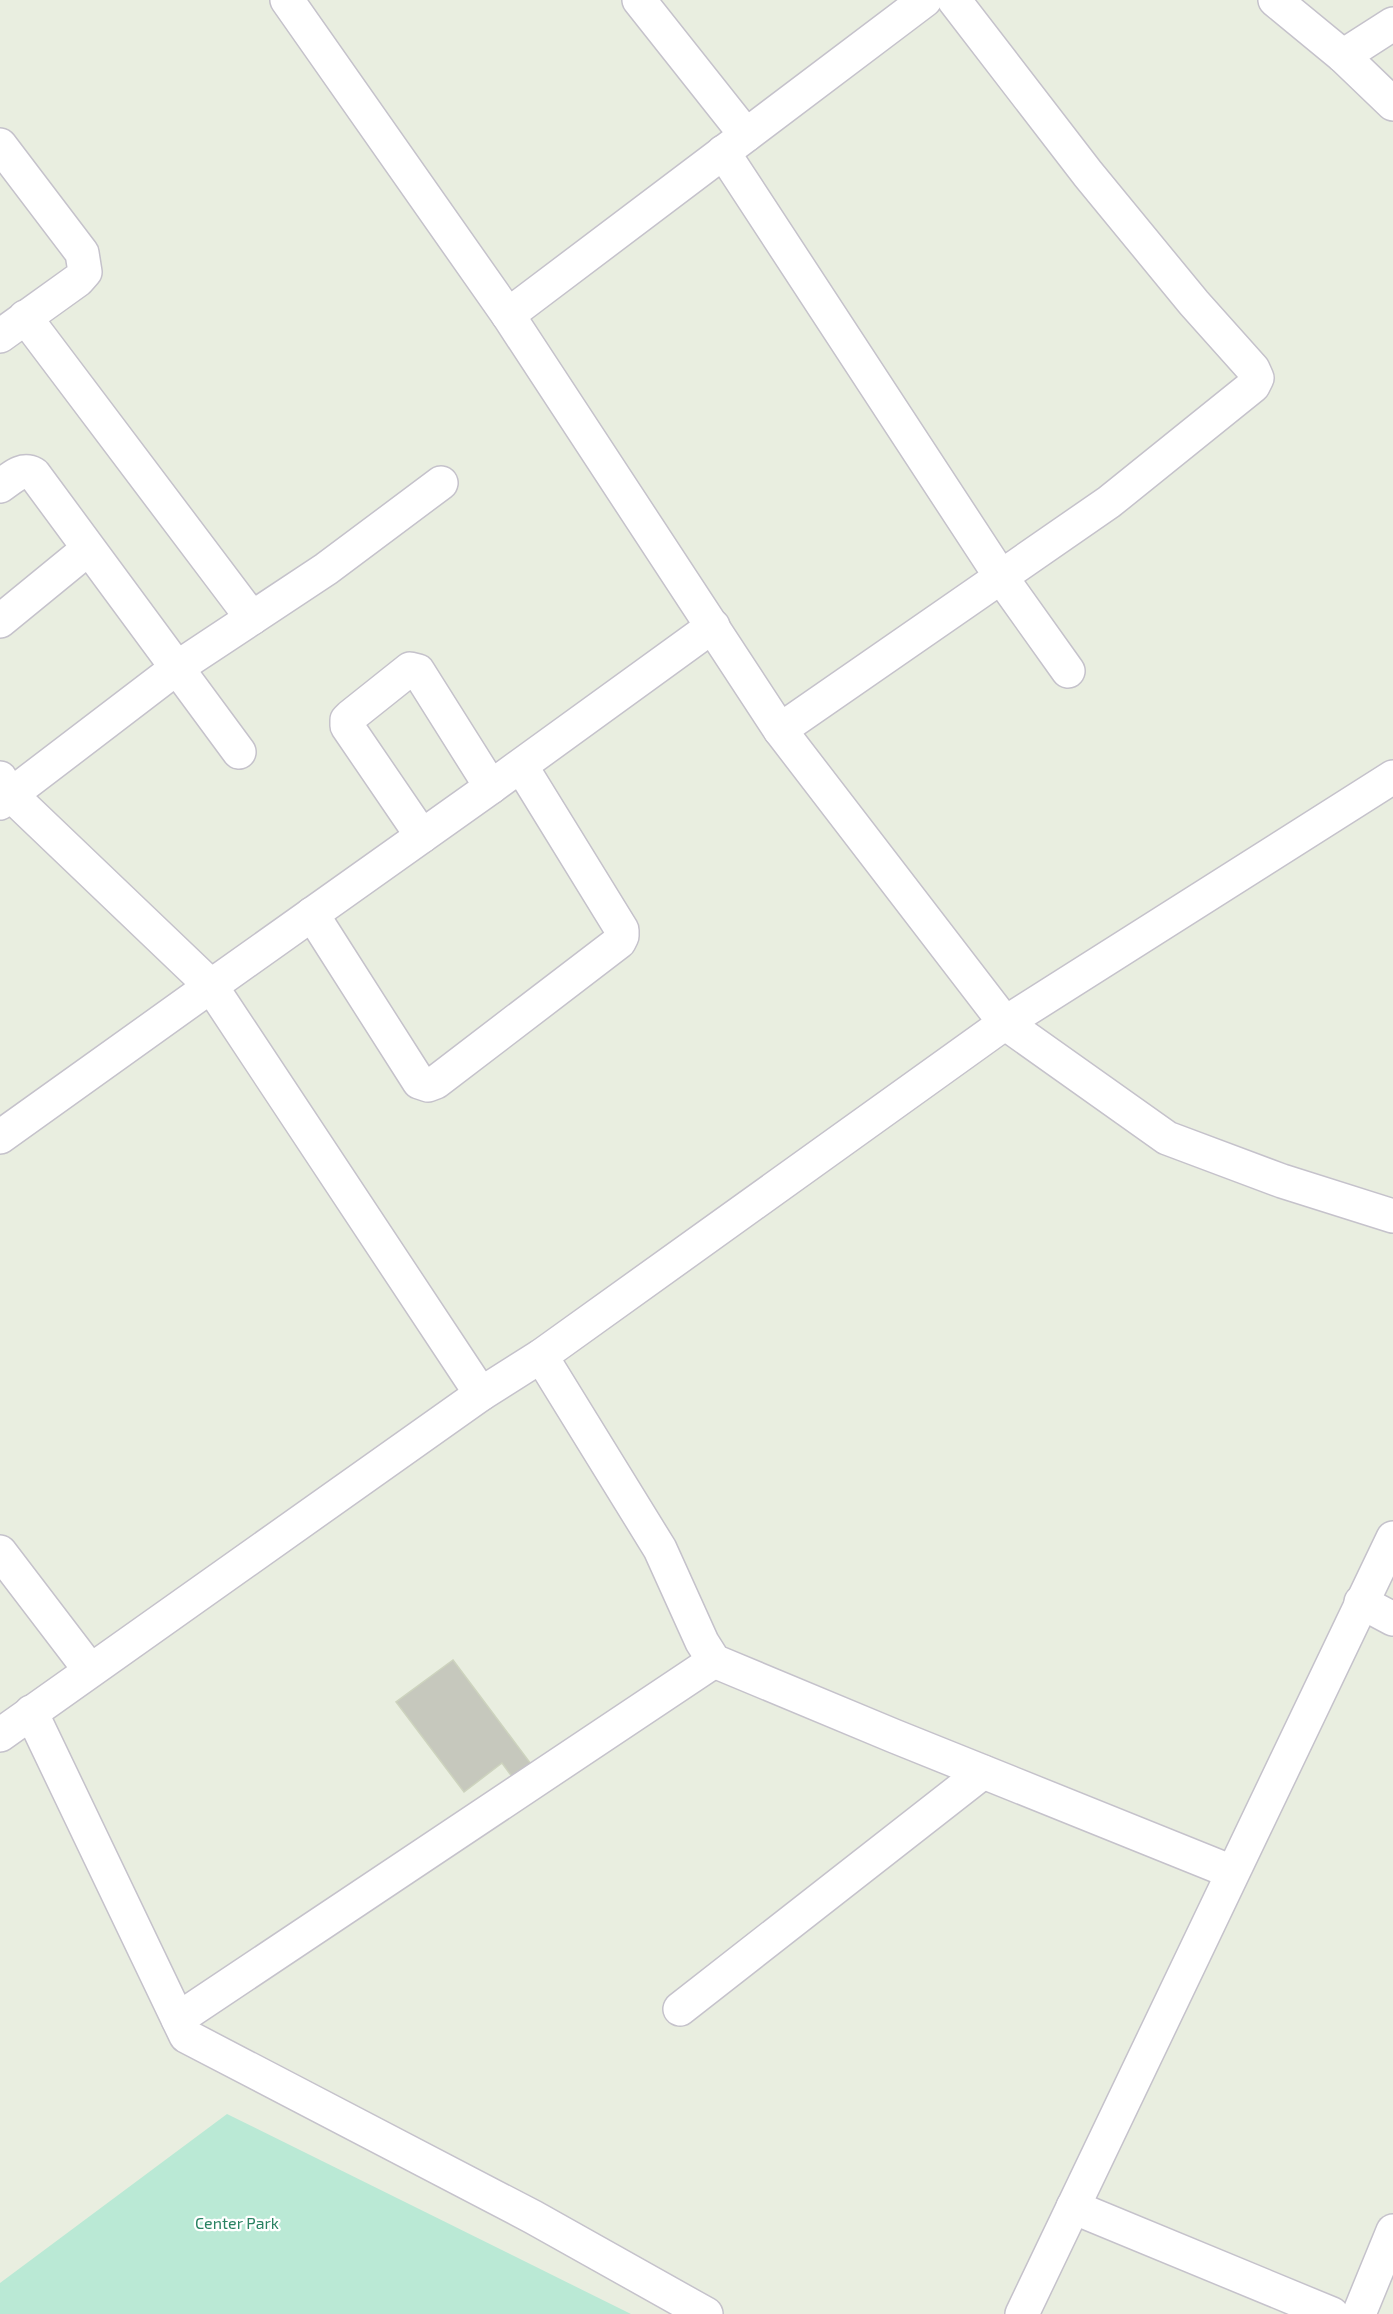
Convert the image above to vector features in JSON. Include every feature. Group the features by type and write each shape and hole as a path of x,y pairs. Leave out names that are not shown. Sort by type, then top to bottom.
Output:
{"street":[{"path":"287,0 508,315 780,730 1005,1023 1167,1138 1282,1181 1393,1216"},
{"path":"639,0 735,144 1002,577 1068,671"},
{"path":"508,315 925,0"},
{"path":"780,730 1109,502 1253,386 1257,378 1253,369 1194,303 1088,174 954,0"},
{"path":"1275,0 1343,56 1393,104"},
{"path":"1343,56 1393,24"},
{"path":"0,145 82,253 85,264 85,272 78,280 13,326 252,618"},
{"path":"0,486 21,471 33,474 239,752"},
{"path":"441,483 326,569 178,668 3,792 211,986 481,1394"},
{"path":"0,621 88,549"},
{"path":"0,1137 521,766 713,626"},
{"path":"422,836 347,726 347,720 351,716 410,669 418,671 491,787"},
{"path":"312,914 419,1082 428,1084 436,1082 619,942 622,936 622,930 521,766"},
{"path":"0,1735 481,1394 541,1356 1005,1023 1393,777"},
{"path":"541,1356 660,1549 702,1642 714,1661 1232,1872"},
{"path":"1022,2314 1393,1538"},
{"path":"0,1552 90,1670"},
{"path":"1361,1602 1393,1619"},
{"path":"178,2019 714,1661"},
{"path":"31,1712 186,2036 533,2217 706,2314"},
{"path":"680,2009 983,1772"},
{"path":"1073,2207 1332,2314"},
{"path":"1359,2314 1393,2231"}],"green space":[{"name":"Center Park","path":"227,2114 631,2314 0,2314 0,2283"}],"building":[{"path":"453,1660 531,1764 513,1778 502,1763 464,1792 396,1702"}]}
